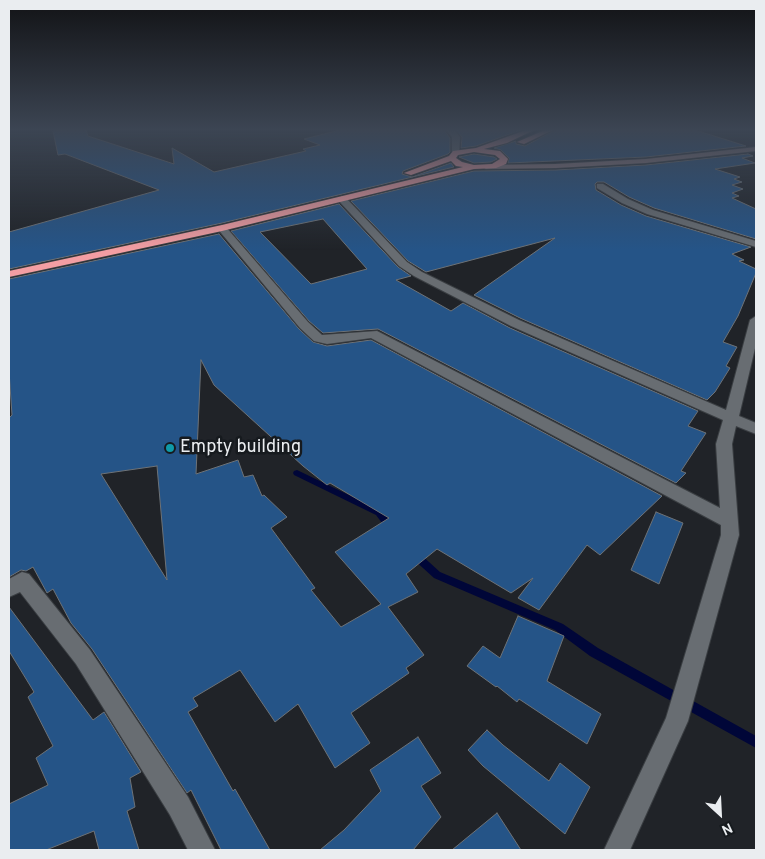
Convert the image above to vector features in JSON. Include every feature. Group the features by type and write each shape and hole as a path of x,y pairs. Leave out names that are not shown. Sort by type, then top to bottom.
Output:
{"highway":[{"path":"9,274 225,222 391,178 413,170"},
{"path":"225,222 342,199 461,170"},
{"path":"9,265 171,229"}],"street":[{"path":"600,186 625,201 650,212 756,244"},
{"path":"342,199 403,264 418,274 516,323 756,429"},
{"path":"225,222 304,325 318,338 327,340 373,334 729,520"},
{"path":"617,850 677,721 730,535 724,444 756,320"},
{"path":"9,589 22,580 83,657 178,806 202,850"}],"building":[{"path":"107,170 211,170 214,172 222,170 405,170 402,174 412,177 431,170 441,170 222,223 9,269 9,232 159,190"},
{"path":"718,170 740,177 734,179 742,182 732,185 743,189 732,193 739,196 732,198 756,209 756,239 654,208 629,197 604,182 597,182 595,184 596,190 621,205 646,216 751,247 732,254 744,260 739,261 756,269 756,273 738,316 723,342 737,347 726,366 730,368 715,392 707,400 520,318 474,295 555,238 426,272 408,261 351,201 474,171"},
{"path":"339,204 398,267 411,276 396,280 451,311 463,303 510,328 698,411 688,426 706,433 681,471 686,473 676,483 378,329 323,333 309,321 231,231","holes":["323,219 367,269 311,284 260,232"]},
{"path":"219,234 299,329 313,342 327,346 371,340 662,496 600,555 587,545 539,610 518,598 533,578 511,593 437,549 406,574 418,592 388,607 424,655 406,668 409,673 351,713 370,743 335,768 298,704 275,722 240,670 193,698 198,706 188,712 233,791 235,789 270,850 221,850 191,790 187,793 92,649 71,623 53,589 47,593 33,567 26,571 21,570 9,577 9,418 12,415 9,371 9,279","holes":["201,360 214,385 303,466 327,485 330,483 389,518 335,552 381,604 341,627 311,590 315,588 271,528 287,517 264,495 262,496 253,475 244,477 238,460 196,474","157,466 167,580 101,474"]},
{"path":"656,512 683,523 659,584 631,570"},
{"path":"9,607 93,720 104,712 141,772 130,778 135,807 127,811 139,850 99,850 94,831 46,850 9,850 9,804 48,785 36,758 53,746 28,697 34,692 9,651"},
{"path":"518,616 564,636 547,681 601,714 587,744 519,699 517,702 467,666 483,646 500,658"},
{"path":"487,730 549,781 560,763 590,787 565,834 483,766 468,750"},
{"path":"418,737 441,773 421,786 441,817 413,850 320,850 344,830 381,791 370,770"},
{"path":"497,813 521,850 452,850"}],"waterway":[{"path":"297,473 379,513 391,528"},
{"path":"415,555 437,575 559,627 594,652 756,742"}],"place":[{"name":"Empty building","path":"170,448"}]}
